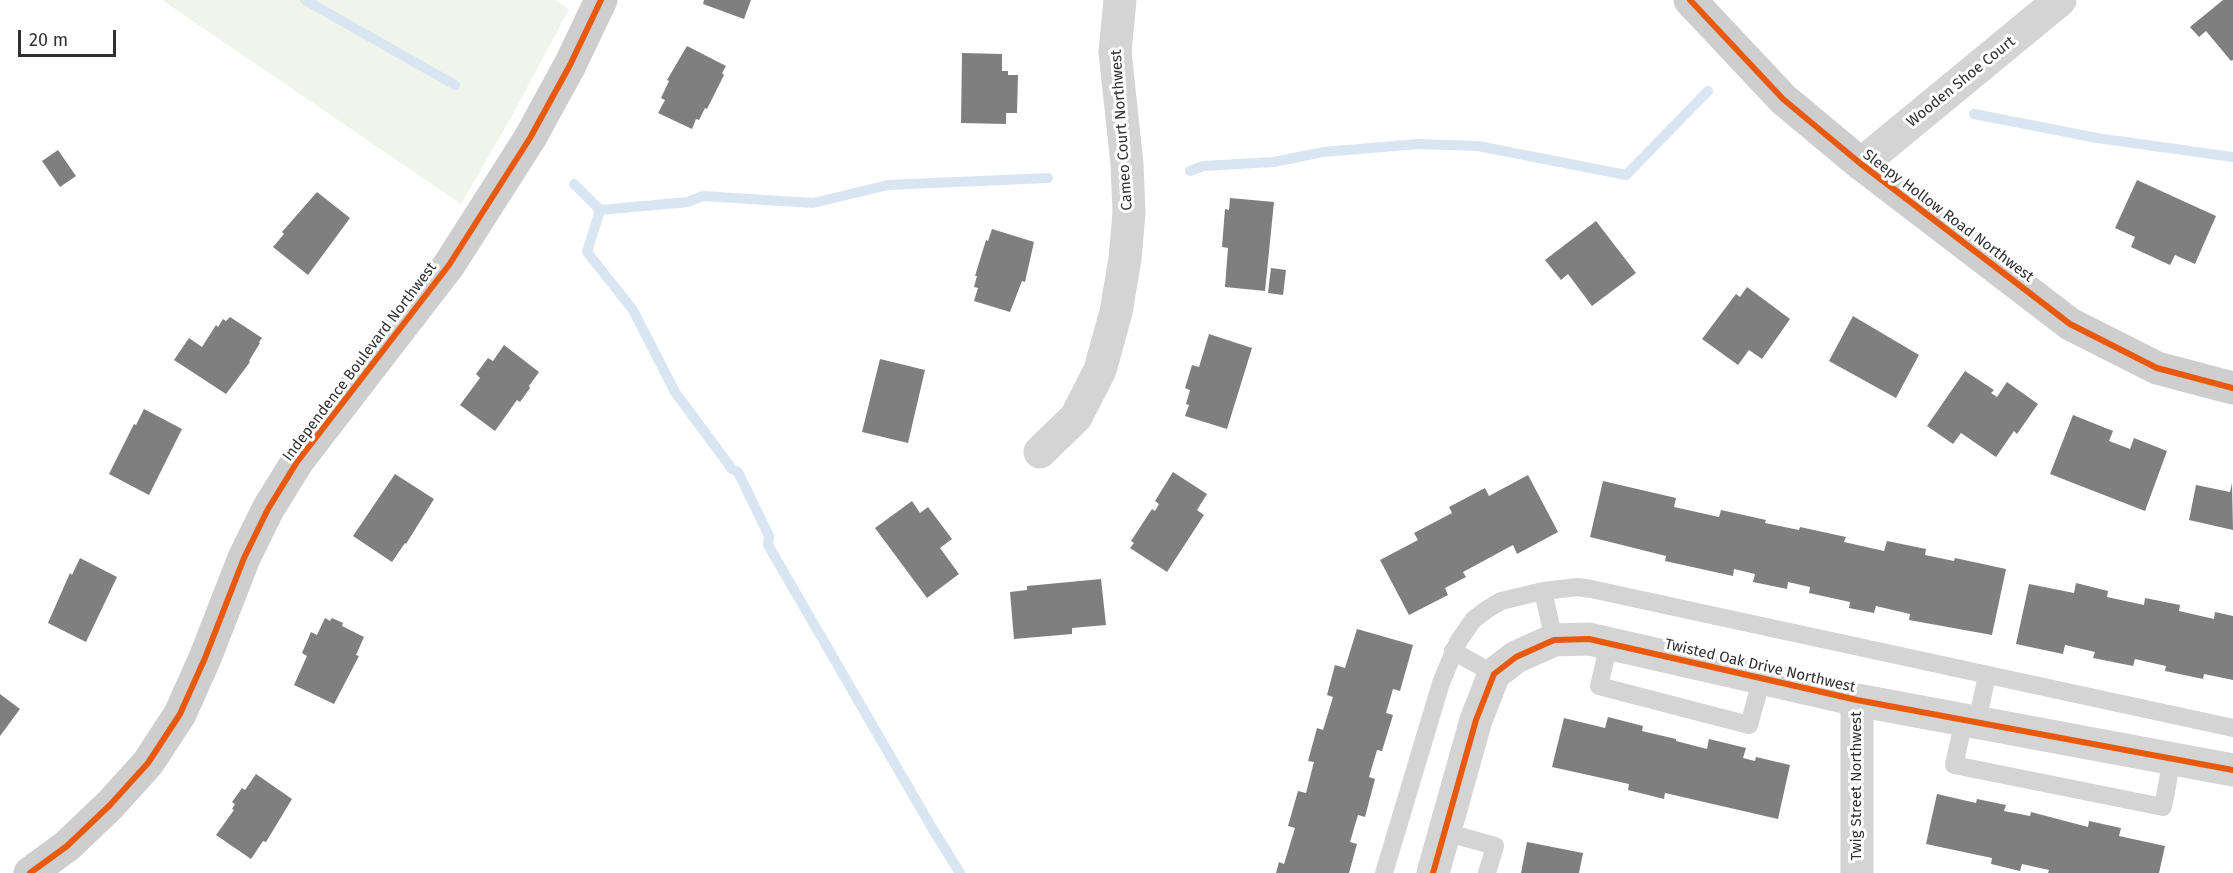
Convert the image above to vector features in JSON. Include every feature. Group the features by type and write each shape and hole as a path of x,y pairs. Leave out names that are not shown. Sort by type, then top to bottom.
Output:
{"street":[{"name":"Independence Boulevard Northwest","path":"30,873 67,846 110,805 148,763 180,714 205,658 244,558 268,509 297,462 449,265 530,138 570,65 601,0"},
{"name":"Cameo Court Northwest","path":"1041,452 1076,417 1100,370 1116,312 1124,270 1129,213 1127,164 1115,52 1120,0"},
{"name":"Sleepy Hollow Road Northwest","path":"1690,0 1783,99 1861,164 2070,324 2157,368 2233,388"},
{"name":"Wooden Shoe Court","path":"1861,164 2060,0"},
{"name":"Twisted Oak Drive Northwest","path":"1494,674 1516,657 1554,640 1589,639 1857,700 2233,770"},
{"path":"1433,873 1476,720 1494,674"},
{"name":"Twig Street Northwest","path":"1857,700 1857,873"}],"lane":[{"path":"1384,873 1440,683 1453,651 1473,620 1486,610 1502,601 1543,591 1578,587 1591,589 2233,728"},
{"path":"1543,591 1554,640"},
{"path":"1609,644 1599,686 1749,725 1762,678"},
{"path":"1453,651 1494,674"},
{"path":"1987,675 1954,765 2163,807 2172,759"},
{"path":"1444,832 1495,846 1487,873"}],"shaded area":[{"path":"162,0 555,0 569,9 512,116 461,204"}],"building":[{"path":"704,0 751,0 744,19 703,4"},
{"path":"2223,0 2233,0 2233,60 2231,61 2206,31 2199,37 2190,27"},
{"path":"687,46 726,66 722,73 724,75 707,109 705,108 699,120 696,119 692,129 658,113 665,100 661,98 669,81 667,80"},
{"path":"962,53 1002,54 1002,71 1008,71 1008,75 1018,75 1017,113 1006,113 1006,124 961,123"},
{"path":"58,150 76,176 60,187 42,161"},
{"path":"2137,180 2216,216 2195,264 2175,255 2170,265 2131,247 2135,237 2115,228"},
{"path":"317,192 350,218 308,275 273,247 284,234 282,232"},
{"path":"1230,198 1274,202 1265,291 1225,287 1228,248 1222,247 1225,209 1229,210"},
{"path":"1596,221 1636,273 1592,306 1568,274 1561,280 1545,260"},
{"path":"992,229 1034,242 1025,282 1022,281 1010,312 974,301 978,288 974,287 977,276 975,276 986,240 988,241"},
{"path":"1271,268 1286,270 1283,295 1268,293"},
{"path":"1747,287 1790,319 1762,359 1749,350 1738,365 1702,339 1736,294 1740,297"},
{"path":"1853,316 1919,355 1896,398 1829,361"},
{"path":"230,317 262,338 250,362 226,394 174,360 189,338 202,347 216,325 218,327 223,319 226,321"},
{"path":"1209,334 1252,348 1227,429 1185,416 1189,405 1186,404 1190,390 1185,388 1192,365 1199,367"},
{"path":"504,345 539,372 520,402 517,400 495,431 460,405 480,378 476,374 488,358 493,361"},
{"path":"880,359 925,370 908,443 862,432"},
{"path":"1965,371 1994,390 1991,393 1997,397 2007,382 2038,404 2017,434 2014,431 1996,457 1961,433 1953,444 1927,426"},
{"path":"144,409 182,429 149,495 109,474"},
{"path":"2073,415 2113,431 2109,441 2130,449 2134,438 2167,451 2145,511 2050,474"},
{"path":"1173,472 1207,494 1197,510 1204,515 1167,572 1130,548 1134,543 1131,541 1152,509 1155,511 1159,504 1155,501"},
{"path":"395,474 434,499 392,562 353,536"},
{"path":"1528,475 1558,532 1517,554 1513,545 1463,572 1466,577 1445,588 1448,595 1409,615 1380,560 1418,540 1414,533 1452,513 1449,507 1485,488 1489,496"},
{"path":"1603,481 1676,498 1674,507 1719,517 1721,510 1766,520 1765,523 1799,530 1800,527 1846,537 1844,542 1884,551 1887,541 1926,549 1925,555 1954,561 1955,558 2006,569 1992,635 1909,620 1910,614 1876,606 1874,613 1849,608 1850,602 1809,593 1810,587 1788,582 1787,589 1753,582 1755,574 1734,569 1733,576 1665,561 1666,556 1590,537"},
{"path":"2232,483 2233,530 2189,520 2196,485 2230,492"},
{"path":"912,501 920,513 928,507 952,539 940,548 959,574 927,598 875,528"},
{"path":"80,558 117,577 86,642 48,623 70,573 72,575"},
{"path":"1101,579 1106,625 1072,628 1072,634 1014,639 1010,592 1027,590 1027,586"},
{"path":"2076,583 2108,591 2107,597 2144,605 2145,598 2180,605 2179,611 2214,619 2215,612 2233,616 2233,680 2204,674 2203,679 2165,671 2166,666 2135,659 2133,666 2093,658 2095,652 2065,645 2063,654 2016,644 2029,584 2074,593"},
{"path":"325,618 330,621 332,618 343,623 342,626 364,637 356,655 359,656 334,704 294,685 307,656 302,653 311,632 317,635"},
{"path":"1357,629 1413,645 1400,691 1393,689 1386,713 1393,715 1382,751 1377,750 1369,777 1375,779 1365,817 1358,815 1350,842 1357,844 1349,873 1276,873 1279,862 1284,864 1295,828 1288,826 1298,791 1306,793 1314,762 1308,761 1317,728 1323,730 1333,697 1327,695 1335,665 1345,668"},
{"path":"0,694 20,709 0,736"},
{"path":"1608,717 1643,726 1642,731 1676,739 1676,741 1707,749 1709,739 1746,748 1743,758 1755,761 1756,757 1790,765 1778,819 1665,793 1664,799 1628,790 1629,784 1552,767 1564,718 1605,728"},
{"path":"256,774 292,799 266,842 263,841 251,859 216,835 234,810 232,809 235,804 232,802 242,788 245,790"},
{"path":"1937,794 1976,803 1977,799 2006,805 2004,811 2030,816 2031,812 2088,827 2089,821 2121,828 2119,836 2165,846 2159,873 2048,873 2049,870 2022,864 2020,871 1991,864 1992,858 1926,844"},
{"path":"1527,842 1583,853 1579,873 1521,873"}],"waterway":[{"path":"305,0 455,85"},
{"path":"1190,171 1203,166 1274,162 1323,152 1418,144 1478,146 1626,175 1708,91"},
{"path":"1974,114 2097,138 2233,157"},
{"path":"600,210 688,202 703,196 813,203 888,185 1048,178"},
{"path":"574,184 600,210"},
{"path":"600,210 587,252 633,310 675,392 732,469 738,472 769,536 768,545 960,873"}],"cycle path":[{"path":"30,873 67,846 110,805 148,763 180,714 205,658 244,558 268,509 297,462 449,265 530,138 570,65 601,0"},
{"path":"1690,0 1783,99 1861,164 2070,324 2157,368 2233,388"},
{"path":"1433,873 1476,720 1494,674 1516,657 1554,640 1589,639 1857,700 2233,770"}]}
